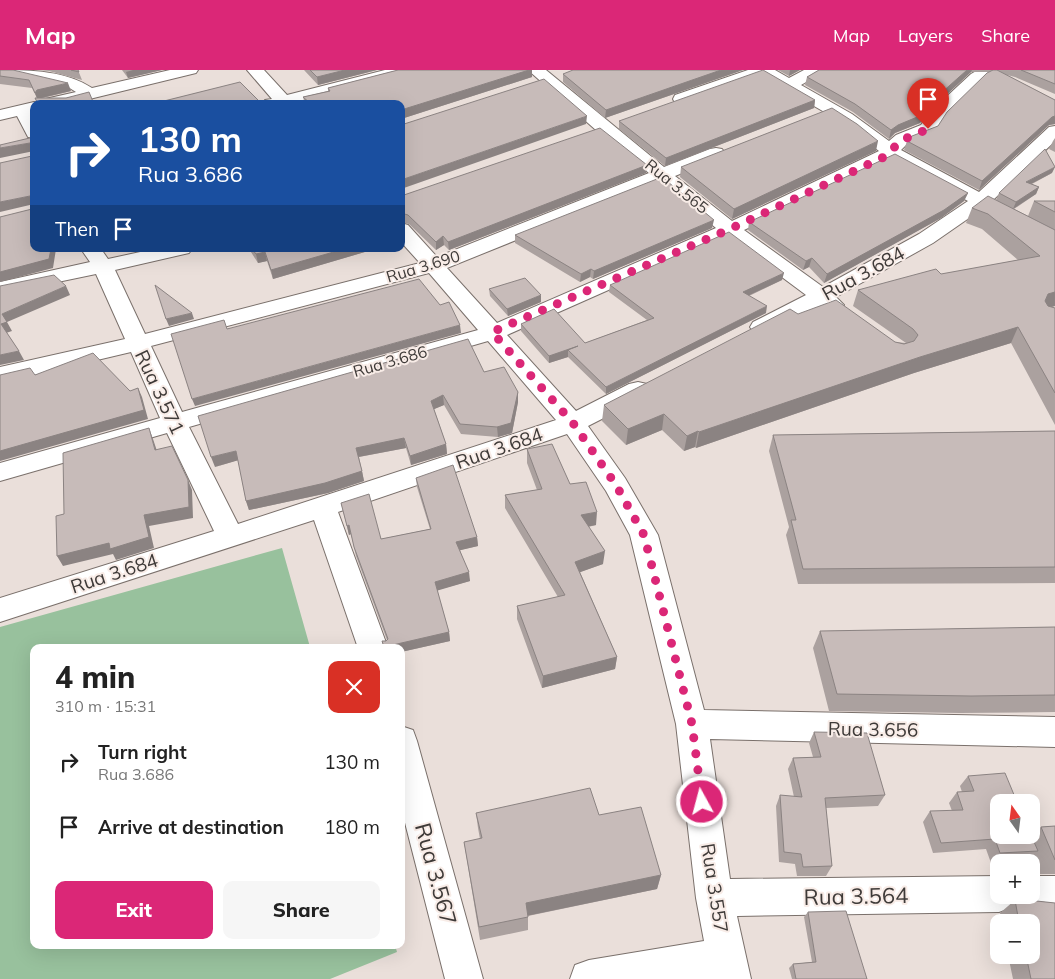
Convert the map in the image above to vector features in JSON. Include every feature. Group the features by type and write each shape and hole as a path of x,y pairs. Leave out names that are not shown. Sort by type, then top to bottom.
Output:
{"street":[{"path":"9,70 73,83 88,93"},
{"path":"62,100 190,70"},
{"path":"255,70 278,100"},
{"path":"291,100 404,70"},
{"path":"665,105 764,70 789,85 821,112 878,140 891,152 1055,241"},
{"path":"789,85 816,70"},
{"name":"Rua 3.686","path":"0,472 492,332 730,229 884,157 902,140 928,129 936,116 977,78 996,72"},
{"name":"Rua 3.565","path":"545,76 603,127 730,229 852,318"},
{"path":"0,115 28,109"},
{"path":"584,133 621,120"},
{"name":"Rua 3.684","path":"741,337 821,296 949,224 982,200 1055,131"},
{"name":"Rua 3.690","path":"0,375 137,343 433,266 737,145"},
{"name":"Rua 3.557","path":"405,234 573,423 616,485 644,535 692,724 714,898 729,967"},
{"path":"0,288 97,257 150,252"},
{"name":"Rua 3.571","path":"97,257 230,536"},
{"name":"Rua 3.684","path":"0,610 323,507 573,423 662,378"},
{"path":"323,507 372,644"},
{"name":"Rua 3.656","path":"692,724 1055,732"},
{"name":"Rua 3.567","path":"405,756 464,979"},
{"name":"Rua 3.564","path":"714,898 990,894"},
{"path":"1040,894 1055,894"},
{"path":"589,979 729,967"}],"green space":[{"path":"282,548 309,644 30,644 30,949 396,949 397,952 330,979 0,979 0,627"}],"building":[{"path":"0,70 13,70 68,83 37,90 35,93 29,80 0,76"},
{"path":"310,70 345,70 317,77"},
{"path":"398,70 529,70 405,109 405,100 306,100 303,97 330,91 328,88"},
{"path":"573,70 721,70 606,110 563,74"},
{"path":"763,70 815,100 666,158 619,121"},
{"path":"819,70 967,70 931,102 922,115 891,130 855,104 807,77"},
{"path":"997,70 1055,100 1055,116 982,181 907,141 912,136 938,126 947,112 987,73"},
{"path":"1021,70 1055,70 1055,84"},
{"path":"544,79 587,116 405,179 405,124"},
{"path":"240,82 258,100 168,100"},
{"path":"89,92 92,100 36,100 35,98 66,98"},
{"path":"832,108 857,124 878,141 734,209 681,167"},
{"path":"600,128 647,165 448,242 443,236 436,242 405,214 405,195"},
{"path":"30,138 30,143 0,148 0,145"},
{"path":"1045,149 1055,167 1026,182 1039,187 1016,202 999,193"},
{"path":"895,154 968,193 944,210 827,274 812,258 806,261 749,222"},
{"path":"30,156 30,196 0,202 0,163"},
{"path":"662,177 714,220 594,271 591,269 581,274 515,235"},
{"path":"988,196 1055,230 1055,292 1048,294 1045,301 1048,306 1055,308 1055,393 1018,327 920,357 687,436 664,414 628,429 604,405 790,309 798,314 836,300 895,342 904,344 914,341 918,335 913,329 858,290 936,269 941,274 1040,256 988,214 972,208"},
{"path":"1034,201 1055,201 1055,212"},
{"path":"30,210 30,252 50,252 49,259 0,272 0,217"},
{"path":"729,232 784,273 743,292 767,306 606,387 568,350 578,346 549,356 521,324 554,309 585,343 654,318 610,285"},
{"path":"265,252 334,252 271,270"},
{"path":"54,275 66,286 2,314 7,322 1,324 19,351 0,355 0,286"},
{"path":"525,278 541,295 507,309 489,289"},
{"path":"419,279 440,305 449,302 460,325 192,399 171,334 224,320 227,329"},
{"path":"155,285 192,313 166,319"},
{"path":"468,339 484,372 504,367 518,392 511,423 497,427 460,424 443,395 431,401 446,444 410,456 404,438 356,448 362,471 325,483 246,501 236,451 211,457 198,416"},
{"path":"93,353 130,391 138,388 144,410 0,451 0,375 30,368 35,375"},
{"path":"149,428 155,450 172,446 188,480 189,507 144,515 149,537 110,549 109,543 57,556 56,516 64,514 63,453"},
{"path":"1055,431 1055,567 803,569 791,520 796,520 773,435"},
{"path":"552,444 570,484 586,482 597,512 581,515 605,551 575,562 617,657 543,676 517,606 565,595 505,495 542,489 527,449"},
{"path":"453,465 477,537 456,542 469,572 435,582 449,632 397,644 383,644 382,641 388,639 354,547 341,503 369,494 381,539 431,529 416,478"},
{"path":"1055,627 1055,695 837,694 820,631"},
{"path":"814,732 867,733 885,795 825,798 832,866 803,867 801,854 784,852 780,795 802,797 793,758 821,757"},
{"path":"1005,773 1014,794 990,794 990,839 941,843 930,811 963,810 957,792 974,791 968,776"},
{"path":"590,788 599,815 641,807 661,875 526,903 528,917 479,927 464,842 482,838 476,813"},
{"path":"1055,826 1055,860 1041,827"},
{"path":"997,844 1035,844 1038,851 1000,853"},
{"path":"1040,901 1055,903 1055,979 1031,979 1028,964 1040,964 1040,914 1018,914 1016,904 1040,904"},
{"path":"846,911 867,979 796,979 793,964 816,962 808,912"}],"route":[{"path":"702,802 692,724 644,535 616,485 573,423 492,332 730,229 884,157 902,140 928,129"}]}
